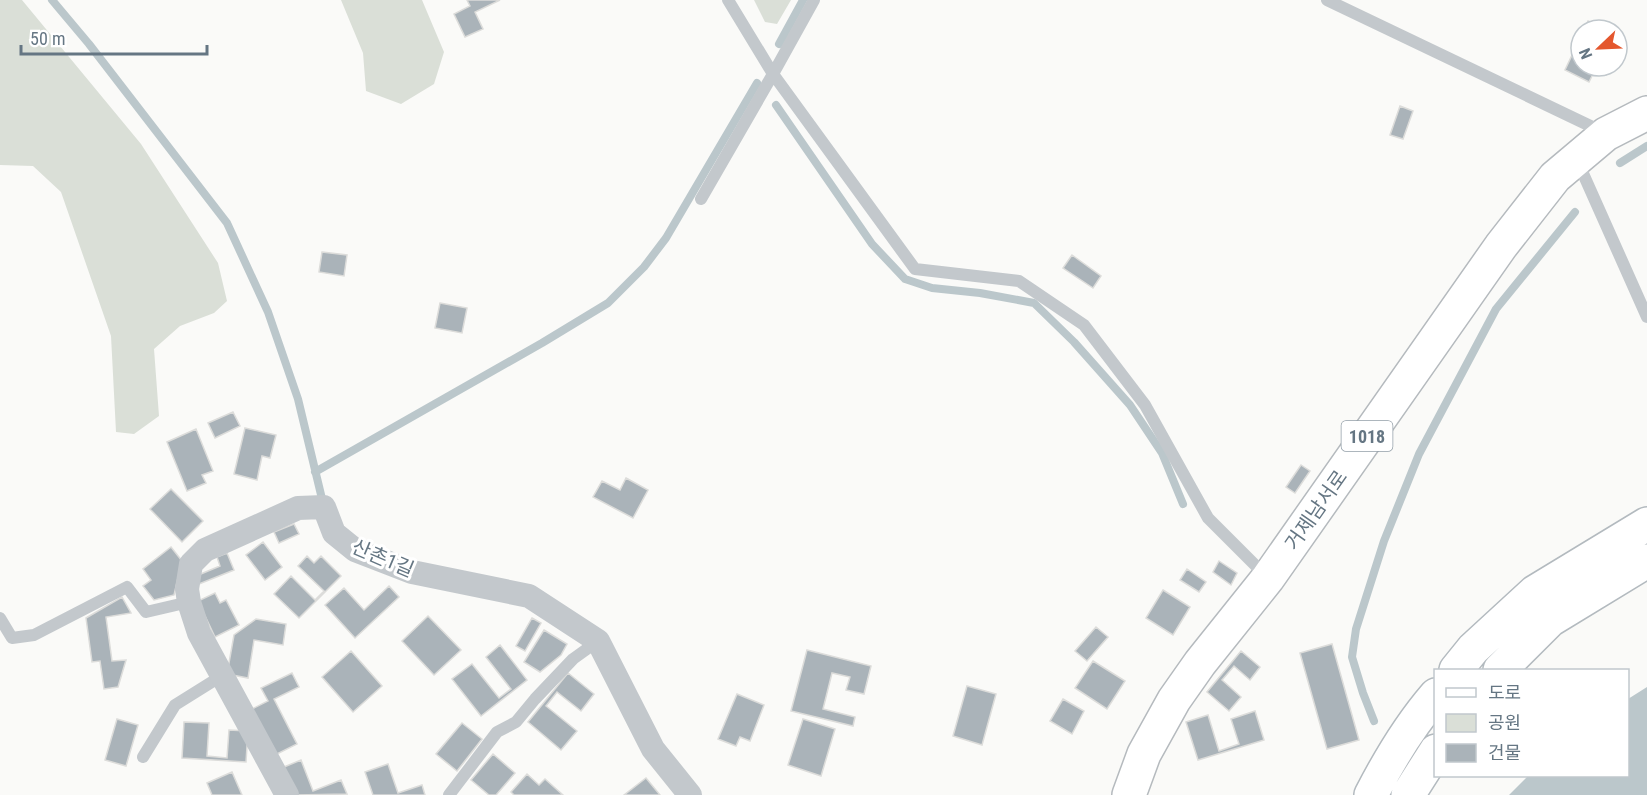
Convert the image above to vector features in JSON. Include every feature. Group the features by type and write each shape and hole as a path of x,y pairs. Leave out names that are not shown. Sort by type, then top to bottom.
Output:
{"main road":[{"name":"거제남서로","path":"1129,795 1144,754 1174,700 1200,663 1268,578 1501,246 1555,177 1606,134 1647,113"},
{"path":"1457,669 1473,649 1534,592 1647,524"},
{"path":"1501,669 1550,620 1647,561"},
{"path":"1371,795 1421,712 1434,697"},
{"path":"1408,795 1434,754"}],"street":[{"name":"산촌1길","path":"287,795 199,633 187,589 191,564 205,550 298,508 324,507 334,533 355,550 412,572 529,596 598,642 653,749 690,795"}],"lane":[{"path":"728,0 773,74 915,269 1019,281 1084,325 1144,405 1208,518 1268,578"},
{"path":"701,199 814,0"},
{"path":"1327,0 1606,134"},
{"path":"1577,159 1647,317"},
{"path":"0,618 12,638 34,635 127,587 146,612 189,602"},
{"path":"449,795 497,732 516,722 573,659 598,642"},
{"path":"143,757 175,705 223,675"}],"green space":[{"path":"0,0 22,0 141,144 218,263 227,301 214,313 180,326 154,349 159,416 134,434 116,432 111,336 61,192 33,166 0,165"},
{"path":"341,0 422,0 444,52 434,84 401,104 366,91 363,53"},
{"path":"754,0 791,0 777,24 765,22"}],"shaded area":[{"path":"1647,687 1647,795 1509,795 1527,777 1629,777 1629,698"}],"building":[{"path":"467,0 500,0 475,12 483,29 465,37 454,14 470,6"},
{"path":"1400,106 1413,111 1403,139 1390,135"},
{"path":"322,252 347,255 344,276 319,272"},
{"path":"1072,255 1101,276 1093,288 1063,268"},
{"path":"440,303 467,308 462,333 435,328"},
{"path":"233,412 240,426 215,438 208,423"},
{"path":"245,428 276,435 270,458 262,456 257,480 234,474"},
{"path":"196,429 213,471 202,475 206,483 187,491 167,442"},
{"path":"1301,465 1310,471 1295,493 1286,487"},
{"path":"626,478 648,490 633,518 593,497 602,481 620,490"},
{"path":"171,489 203,521 182,542 150,509"},
{"path":"294,524 299,534 279,543 274,532"},
{"path":"263,542 282,567 265,580 246,555"},
{"path":"171,547 182,561 174,595 154,600 143,586 151,580 143,569"},
{"path":"227,553 234,570 199,584 196,576 220,566 217,557"},
{"path":"307,556 314,563 321,556 341,576 299,618 274,594 291,576 315,600 324,591 298,566"},
{"path":"1219,561 1237,573 1231,585 1213,572"},
{"path":"1187,569 1206,582 1199,592 1180,580"},
{"path":"389,586 399,597 355,638 325,605 344,588 364,610"},
{"path":"1163,590 1190,607 1173,635 1146,618"},
{"path":"215,593 220,603 226,600 239,625 215,637 198,601"},
{"path":"122,597 131,613 106,617 112,661 126,660 118,687 104,689 100,661 92,662 86,618"},
{"path":"428,616 461,650 434,675 402,641"},
{"path":"532,618 541,623 525,651 516,646"},
{"path":"256,619 286,624 283,645 254,640 248,678 227,674 234,635"},
{"path":"1096,627 1108,637 1087,661 1075,651"},
{"path":"544,630 567,644 561,655 540,672 524,662"},
{"path":"1332,644 1359,740 1327,749 1300,653"},
{"path":"500,645 527,680 481,716 452,679 472,664 499,698 511,689 486,657"},
{"path":"807,650 871,666 864,694 846,690 850,677 832,673 823,709 855,717 853,726 791,711"},
{"path":"351,651 382,686 353,712 322,677"},
{"path":"1241,651 1260,667 1250,680 1234,666 1222,680 1241,697 1229,711 1207,692"},
{"path":"1093,661 1125,681 1107,709 1075,688"},
{"path":"292,673 299,687 274,699 297,744 275,755 252,709 268,701 261,688"},
{"path":"568,673 594,694 581,711 557,692 546,706 577,731 561,750 528,722"},
{"path":"967,686 996,694 982,745 953,736"},
{"path":"737,694 764,705 750,741 740,737 736,746 718,739"},
{"path":"1063,699 1084,711 1072,734 1050,721"},
{"path":"1255,711 1264,740 1198,760 1186,722 1208,715 1219,751 1239,744 1231,719"},
{"path":"117,719 138,725 126,766 105,760"},
{"path":"803,719 835,729 821,776 788,765"},
{"path":"184,722 209,723 207,756 227,758 229,730 248,731 246,762 182,758"},
{"path":"462,723 482,739 457,771 436,754"},
{"path":"493,754 515,773 496,795 489,795 471,780"},
{"path":"301,760 313,791 341,780 347,794 295,795 284,767"},
{"path":"388,764 398,793 422,785 425,795 373,795 365,772"},
{"path":"232,772 242,795 212,795 207,783"},
{"path":"527,774 539,785 545,779 563,795 514,795 511,792"},
{"path":"646,778 660,795 624,795"}],"waterway":[{"path":"52,0 89,44 227,223 268,312 298,399 323,503"},
{"path":"779,44 803,0"},
{"path":"315,472 608,303 644,267 666,238 757,83"},
{"path":"776,105 872,244 905,279 932,288 980,293 1034,303 1074,342 1130,405 1162,453 1183,504"},
{"path":"1620,163 1647,146"},
{"path":"1374,721 1352,657 1356,629 1384,541 1419,454 1496,309 1575,212"}]}
